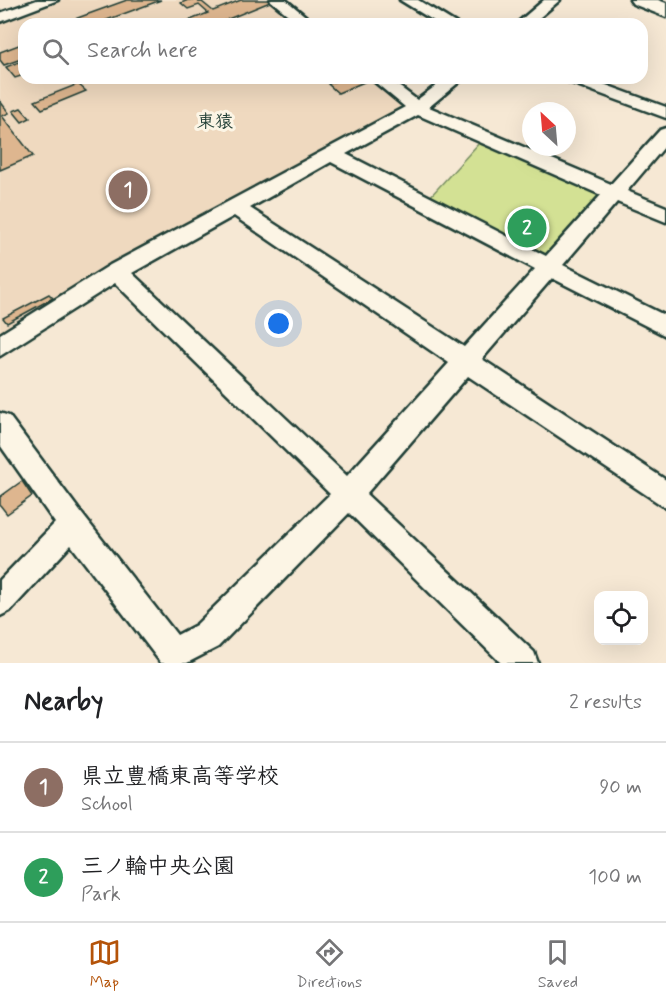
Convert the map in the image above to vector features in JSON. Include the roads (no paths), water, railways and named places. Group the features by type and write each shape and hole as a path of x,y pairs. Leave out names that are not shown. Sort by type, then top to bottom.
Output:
{"highway":[{"path":"640,0 666,11"},
{"path":"662,0 666,2"}],"street":[{"path":"0,18 51,0"},
{"path":"277,0 300,18"},
{"path":"406,0 439,18"},
{"path":"530,18 553,0"},
{"path":"386,84 417,108 666,216"},
{"path":"0,346 117,271 417,108 448,84"},
{"path":"588,84 666,113"},
{"path":"0,424 72,525 173,654 207,636 348,495 547,266 666,134"},
{"path":"332,155 666,327"},
{"path":"236,208 464,363 666,495"},
{"path":"117,271 523,663"},
{"path":"0,601 72,525"}],"place":[{"name":"県立豊橋東高等学校","path":"128,190"},
{"name":"三ノ輪中央公園","path":"527,228"}],"district":[{"name":"東猿","path":"215,121"}]}
